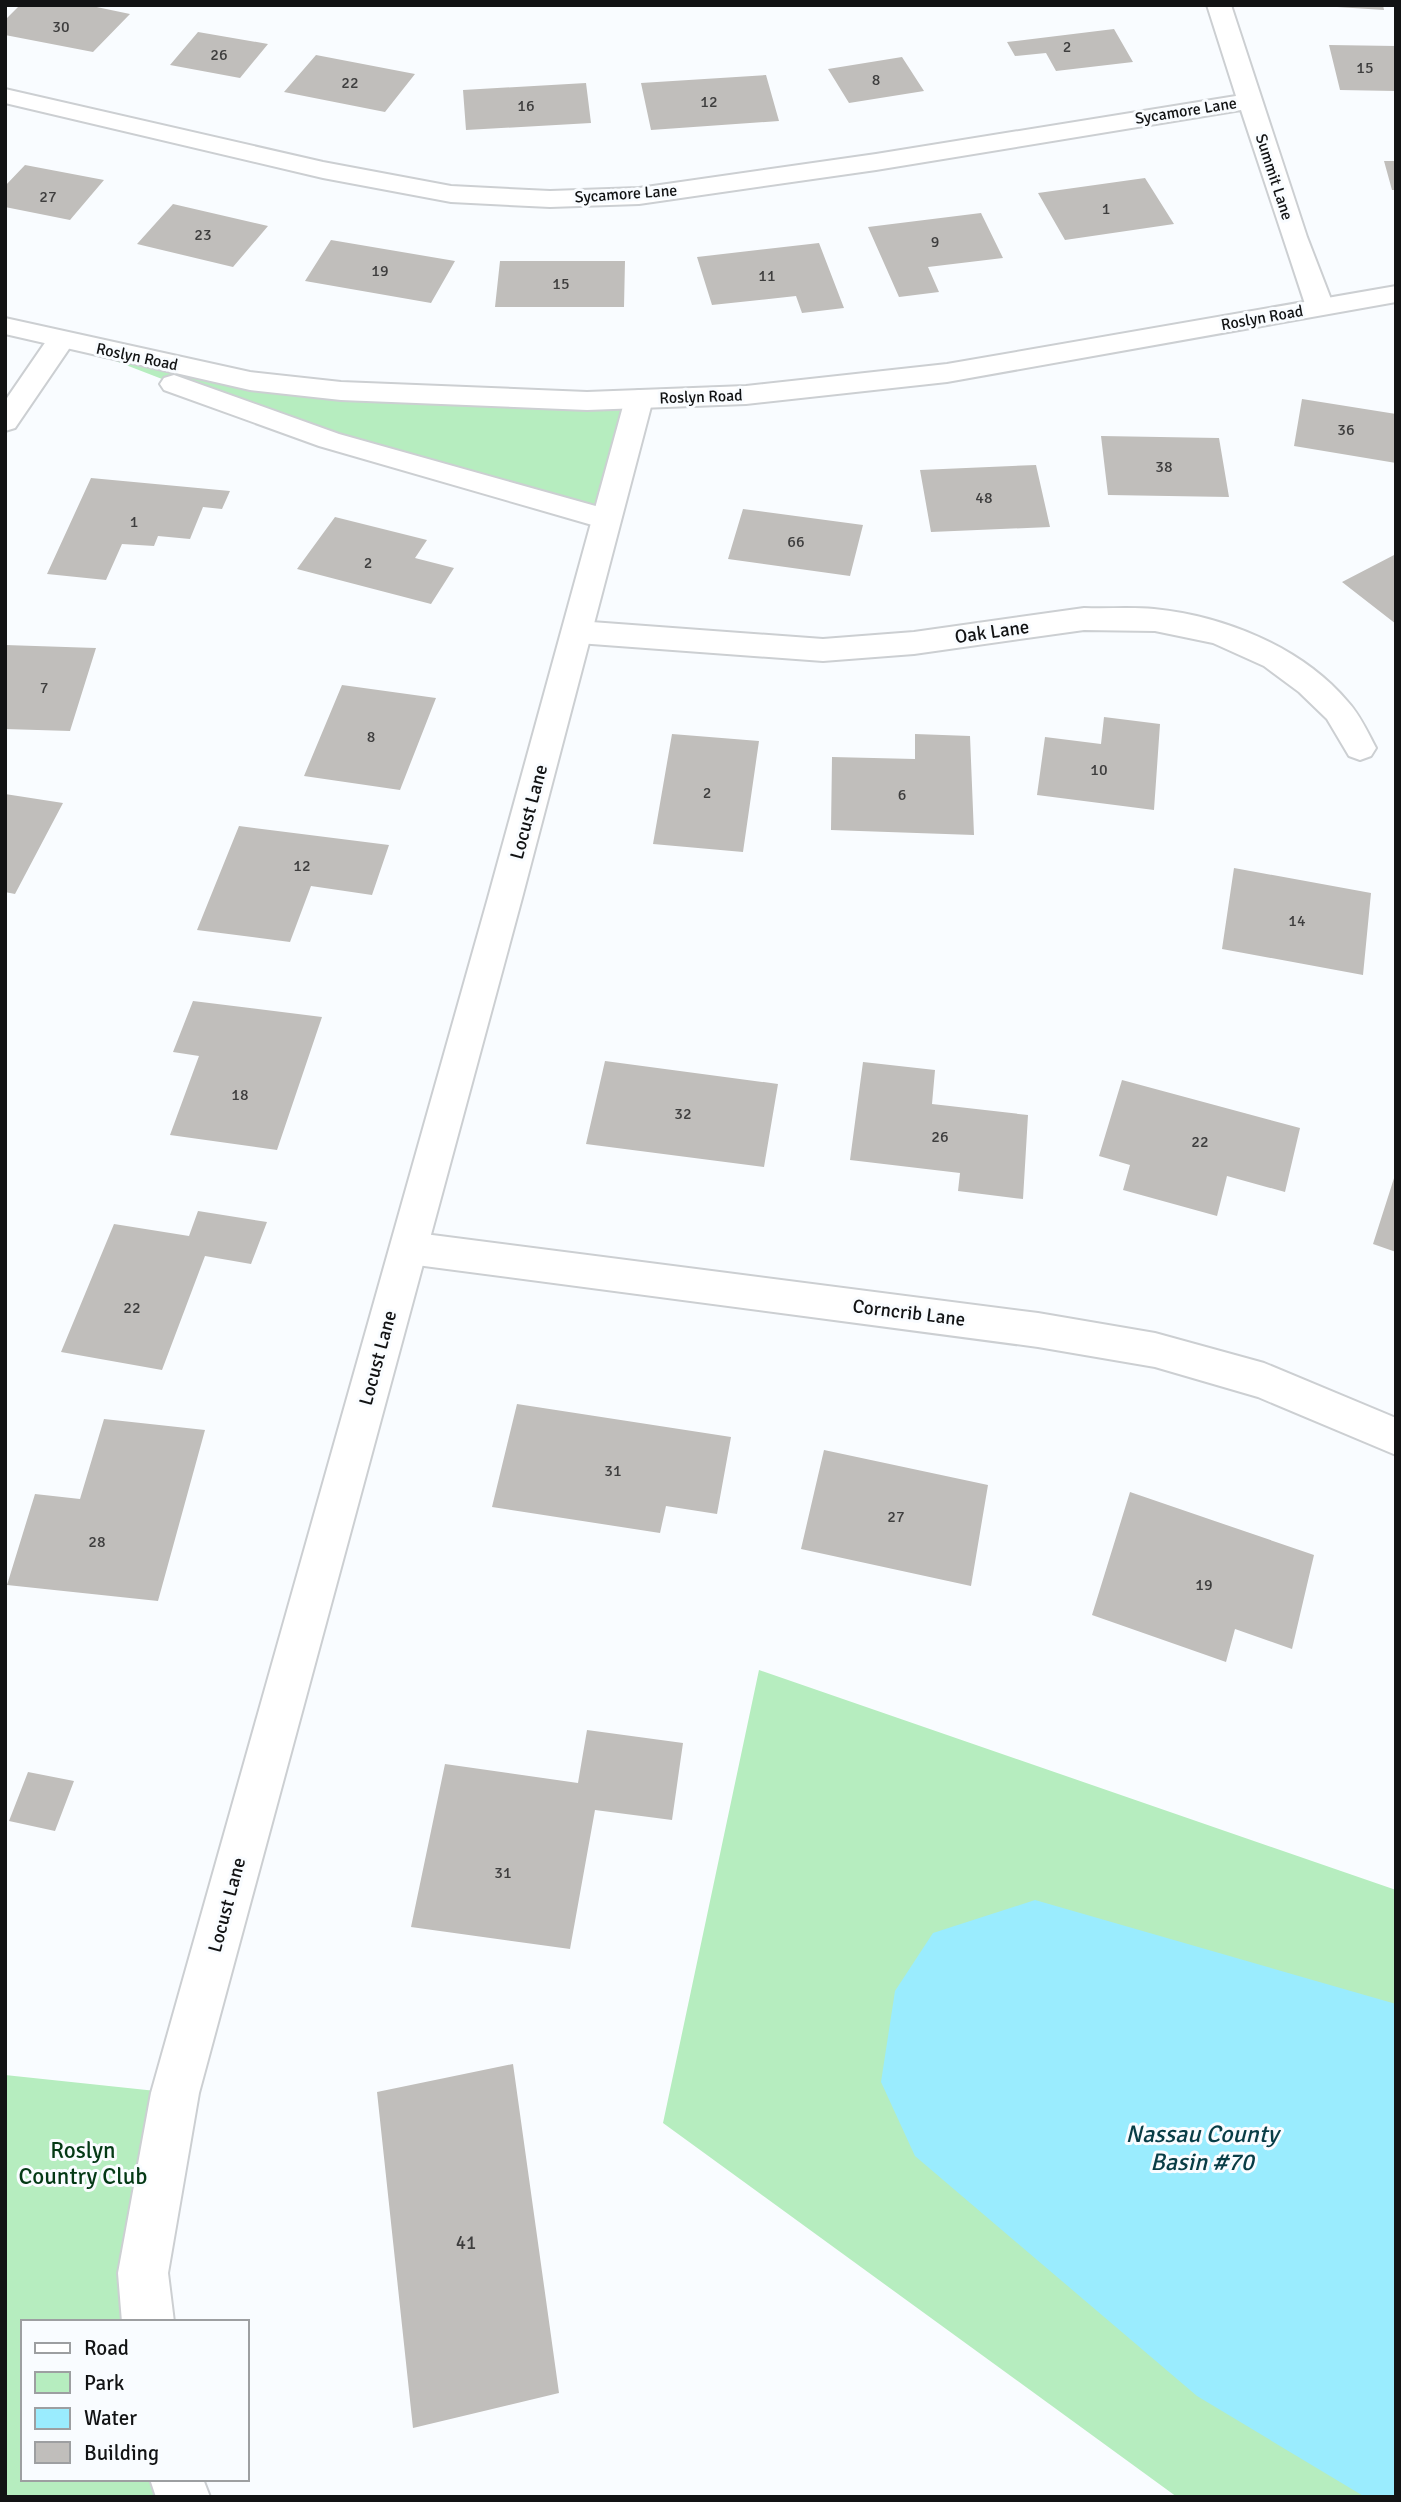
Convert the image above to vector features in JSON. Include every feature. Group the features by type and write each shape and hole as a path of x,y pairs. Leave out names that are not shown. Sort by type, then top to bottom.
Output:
{"street":[{"name":"Summit Lane","path":"1219,5 1320,307"},
{"name":"Sycamore Lane","path":"5,96 323,170 451,194 550,199 639,196 889,160 1250,101"},
{"name":"Roslyn Road","path":"5,326 250,381 341,391 531,401 639,399 746,395 947,373 1396,294"},
{"path":"5,422 61,340 329,440 606,519"},
{"name":"Locust Lane","path":"148,2320 143,2273 175,2093 578,632 639,399"},
{"name":"Oak Lane","path":"578,632 824,650 914,643 1084,619 1156,620 1221,634 1275,658 1310,684 1338,712 1360,748"},
{"name":"Corncrib Lane","path":"409,1248 1038,1330 1155,1350 1264,1381 1396,1437"}],"green space":[{"path":"61,340 250,381 639,399 606,519 245,411"},
{"path":"759,1670 1396,1890 1396,2497 1177,2497 663,2123"},
{"name":"Roslyn Country Club","path":"5,2075 175,2093 148,2320 21,2320 21,2481 177,2481 183,2497 5,2497"}],"water":[{"name":"Nassau County Basin #70","path":"1035,1900 1396,2004 1396,2497 1365,2497 1197,2396 915,2156 881,2082 895,1991 933,1933"}],"building":[{"path":"20,5 87,5 130,14 93,52 5,35 5,20"},
{"path":"1383,5 1384,10 1337,7"},
{"path":"1114,29 1133,62 1056,71 1046,53 1015,56 1007,42"},
{"path":"198,32 268,44 240,78 170,65"},
{"path":"1329,45 1396,46 1396,91 1340,90"},
{"path":"316,55 415,74 385,112 284,92"},
{"path":"902,57 924,91 849,103 828,69"},
{"path":"766,75 779,121 651,130 641,83"},
{"path":"586,83 591,123 466,130 463,90"},
{"path":"1384,161 1396,161 1396,190 1392,190"},
{"path":"25,165 104,180 70,220 5,207 5,186"},
{"path":"1145,178 1174,224 1065,240 1038,193"},
{"path":"173,204 268,226 233,267 137,244"},
{"path":"981,213 1003,258 928,267 939,292 899,297 868,227"},
{"path":"331,240 455,261 431,303 305,281"},
{"path":"819,243 844,308 802,313 796,296 712,305 697,257"},
{"path":"500,261 625,261 624,307 495,307"},
{"path":"1302,399 1396,414 1396,463 1294,446"},
{"path":"1101,436 1219,438 1229,497 1108,495"},
{"path":"1036,465 1050,527 931,532 920,470"},
{"path":"91,478 230,491 222,509 203,507 190,539 158,536 154,546 122,544 106,580 47,574"},
{"path":"743,509 863,525 850,576 728,559"},
{"path":"335,517 427,540 415,558 454,568 431,604 297,569"},
{"path":"1396,554 1396,624 1342,582"},
{"path":"5,645 96,648 70,731 5,729"},
{"path":"342,685 436,698 400,790 304,776"},
{"path":"1104,717 1160,724 1154,810 1037,795 1045,737 1101,744"},
{"path":"672,734 759,741 743,852 653,844"},
{"path":"915,734 970,736 974,835 831,830 832,757 915,759"},
{"path":"5,794 63,803 15,894 5,892"},
{"path":"239,826 389,845 372,895 311,886 290,942 197,930"},
{"path":"1234,868 1371,893 1363,975 1222,949"},
{"path":"193,1001 322,1017 277,1150 170,1135 199,1056 173,1052"},
{"path":"605,1061 778,1084 764,1167 586,1144"},
{"path":"863,1062 935,1070 932,1104 1028,1115 1023,1199 958,1191 960,1173 850,1160"},
{"path":"1122,1080 1300,1128 1285,1192 1227,1176 1217,1216 1123,1190 1130,1165 1099,1156"},
{"path":"1396,1175 1396,1252 1373,1244"},
{"path":"198,1211 267,1222 251,1264 205,1256 162,1370 61,1352 114,1224 189,1236"},
{"path":"517,1404 731,1437 717,1514 666,1506 660,1533 492,1507"},
{"path":"104,1419 205,1430 158,1601 7,1585 35,1494 80,1499"},
{"path":"824,1450 988,1485 971,1586 801,1549"},
{"path":"1130,1492 1314,1555 1292,1649 1235,1629 1226,1662 1092,1615"},
{"path":"587,1730 683,1743 672,1820 595,1810 570,1949 411,1927 445,1764 578,1783"},
{"path":"28,1772 74,1781 55,1831 9,1821"},
{"path":"513,2064 559,2393 413,2428 377,2092"}]}
